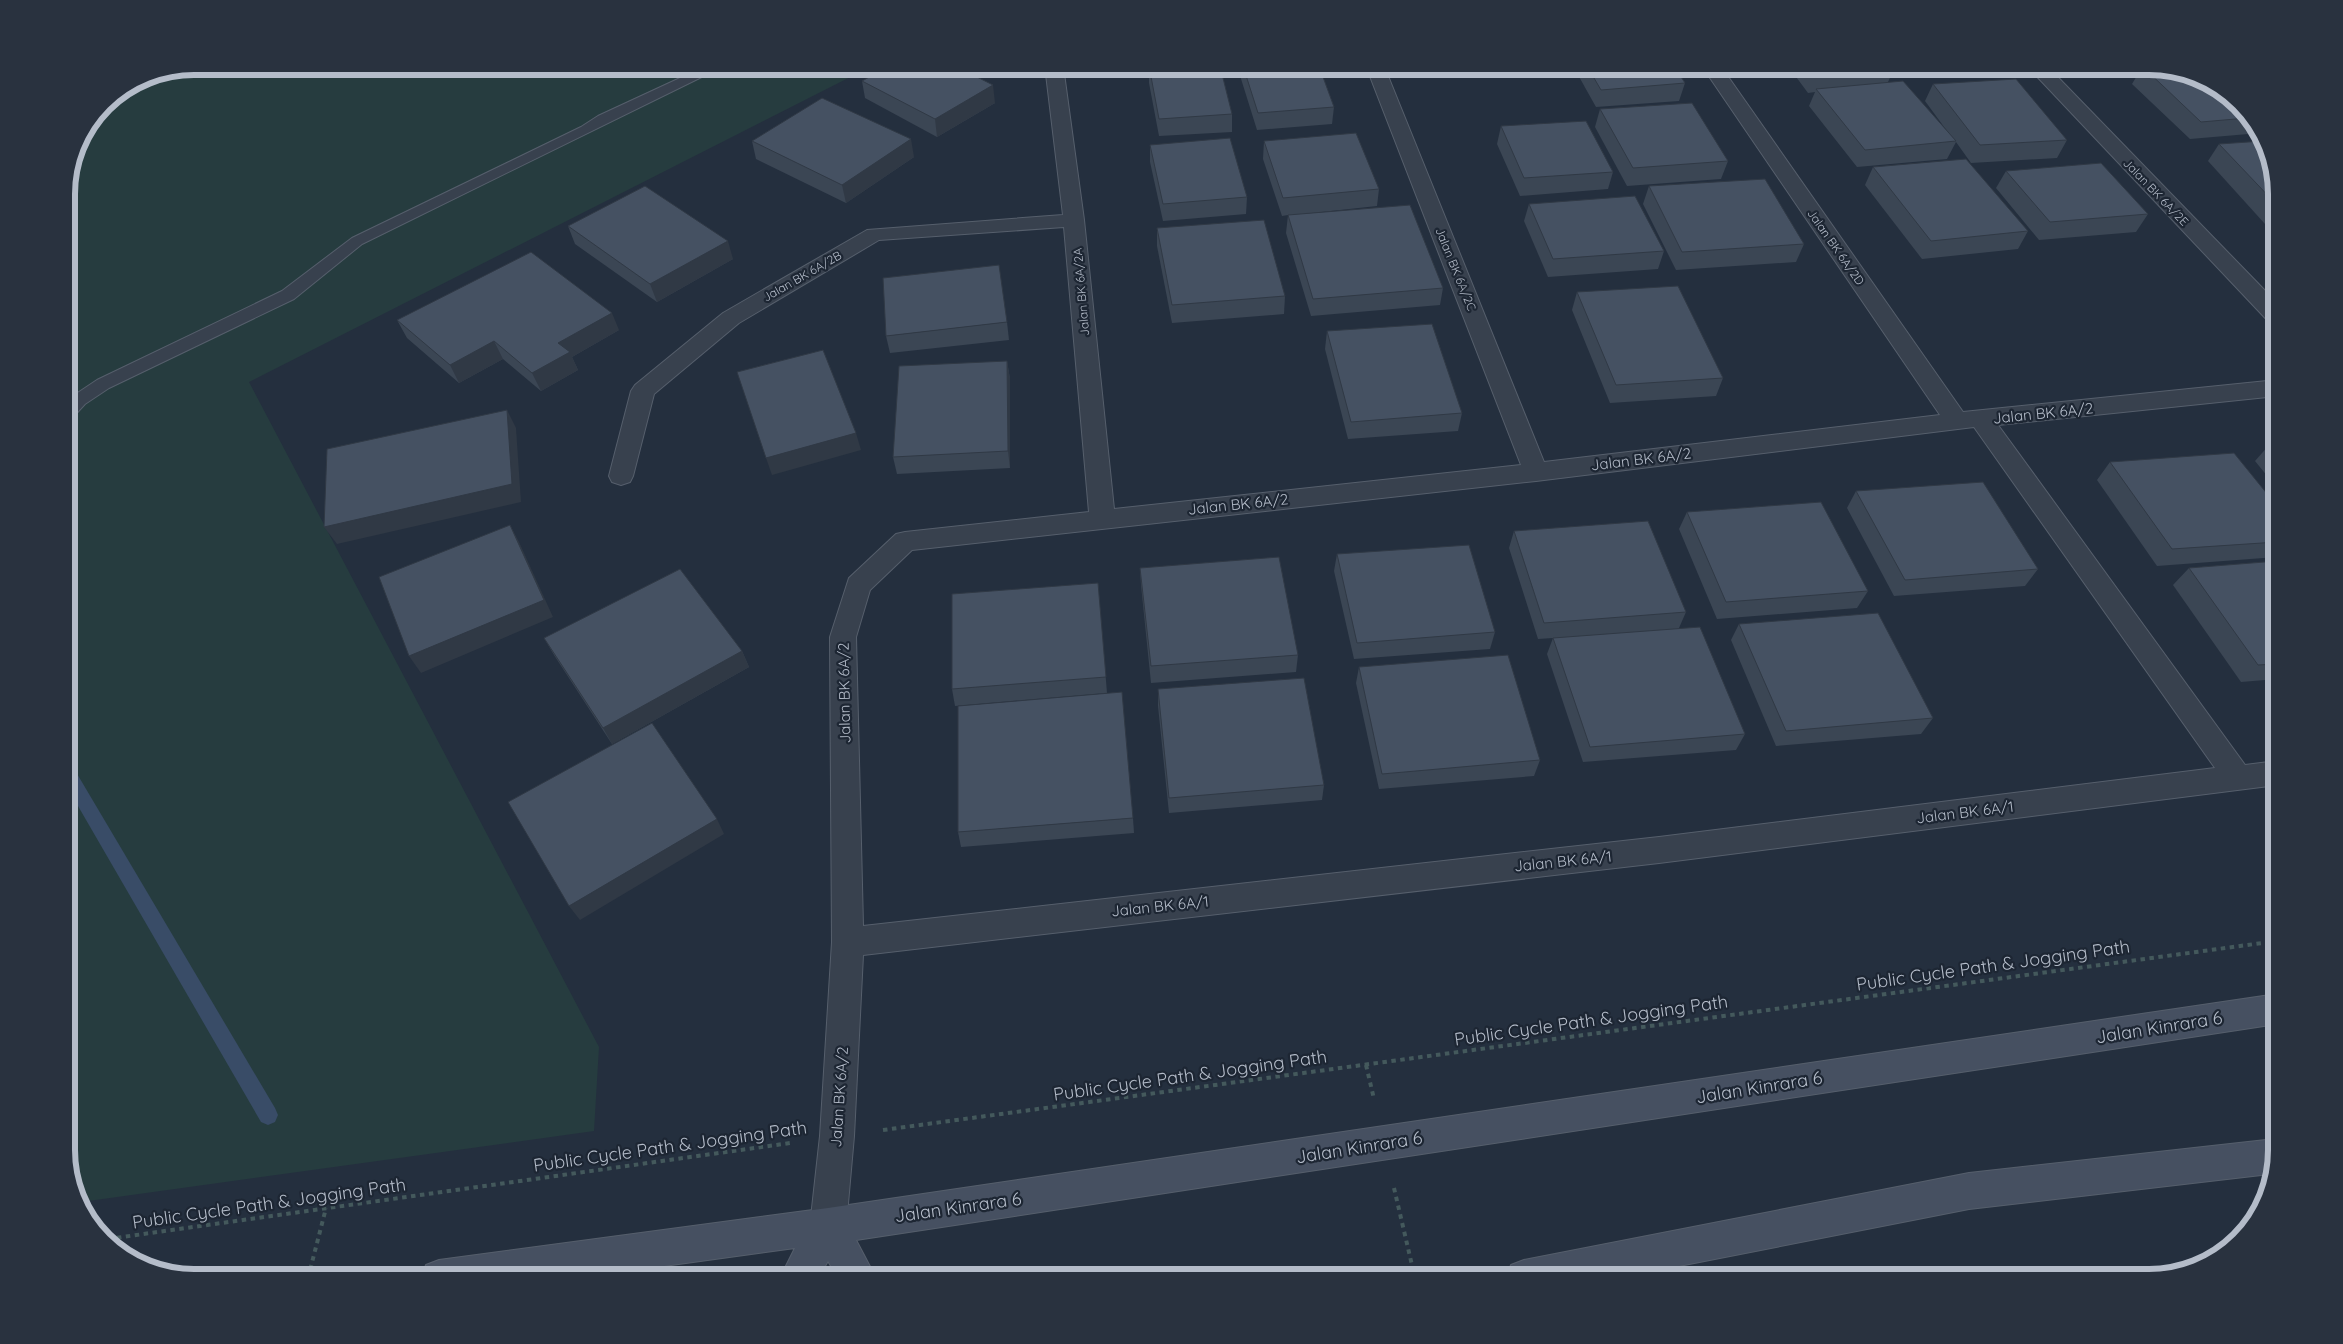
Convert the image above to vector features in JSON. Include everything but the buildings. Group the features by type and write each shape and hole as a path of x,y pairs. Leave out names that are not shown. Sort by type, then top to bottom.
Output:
{"main road":[{"name":"Jalan Kinrara 6","path":"506,1269 828,1226 2268,1010"},
{"path":"1570,1269 1969,1191 2268,1157"},
{"path":"803,1269 828,1226"},
{"path":"828,1226 853,1269"}],"street":[{"name":"Jalan BK 6A/2A","path":"1055,75 1074,220 1102,518"},
{"name":"Jalan BK 6A/2C","path":"1379,75 1536,472"},
{"name":"Jalan BK 6A/2D","path":"1717,75 1969,420 2238,778"},
{"name":"Jalan BK 6A/2E","path":"2045,75 2268,309"},
{"name":"Jalan BK 6A/2B","path":"621,476 643,391 731,318 874,234 1074,220"},
{"name":"Jalan BK 6A/2","path":"828,1226 837,1136 848,942 843,637 858,585 905,541 1536,472 1969,420 2268,389"},
{"name":"Jalan BK 6A/1","path":"848,942 1659,850 2268,774"}],"lane":[{"path":"75,404 103,384 288,295 356,241 586,130 603,119 698,75"}],"path":[{"name":"Public Cycle Path & Jogging Path","path":"116,1239 837,1136 2268,942"},
{"path":"310,1269 326,1208"}],"green space":[{"path":"194,75 854,75 249,382 599,1047 594,1131 87,1201 81,1188 75,1157 75,187 81,156 95,128 128,95 156,81 171,77"}],"waterway":[{"path":"75,786 268,1115"}]}
